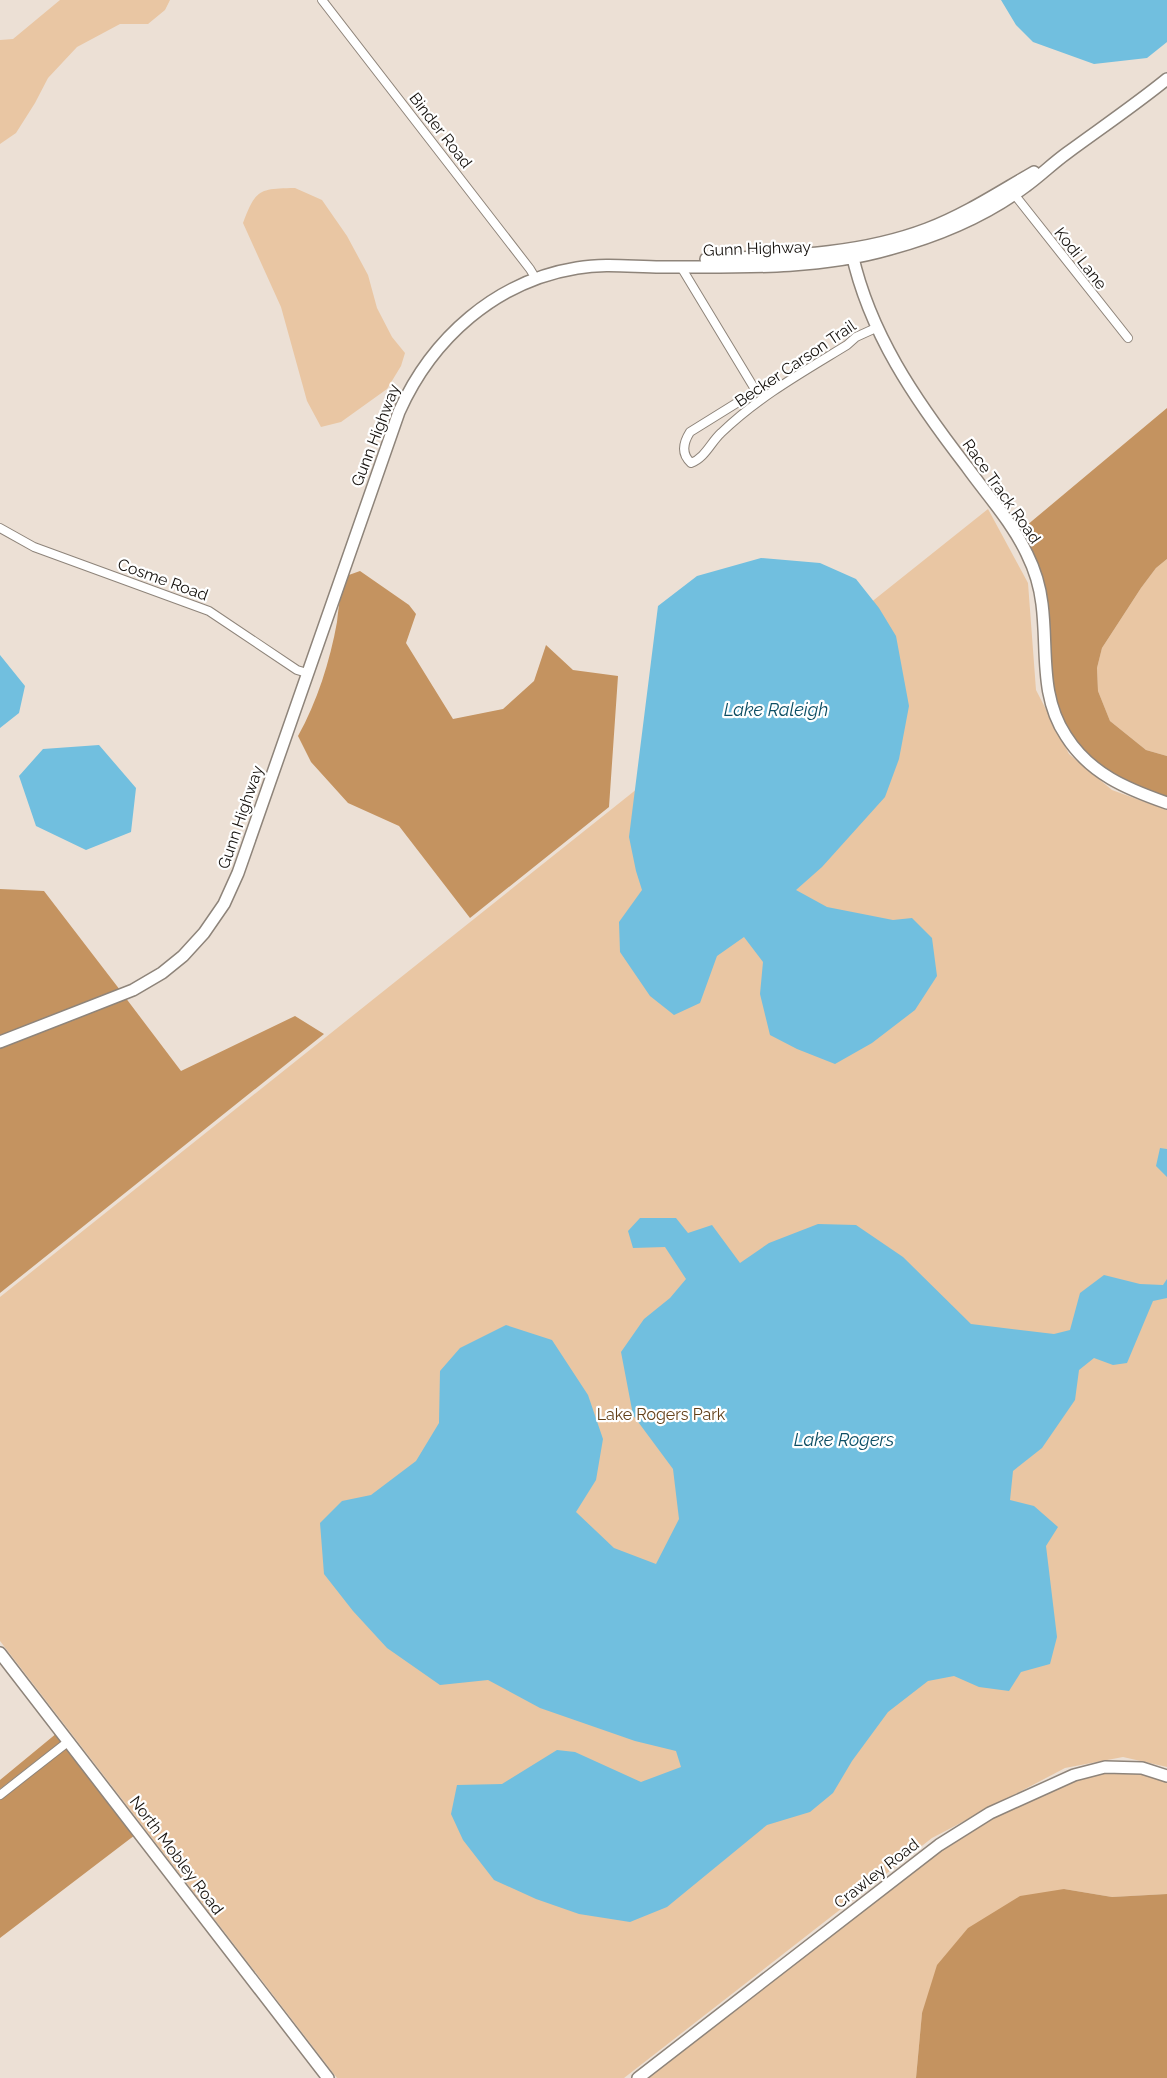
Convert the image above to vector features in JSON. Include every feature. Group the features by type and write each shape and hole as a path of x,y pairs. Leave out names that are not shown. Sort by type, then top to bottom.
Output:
{"main road":[{"name":"Gunn Highway","path":"0,1042 140,986 170,967 200,939 218,914 234,884 394,424 411,386 437,348 467,319 497,298 536,279 576,268 614,265 681,267 793,264 899,247 940,233 972,218 1014,194 1167,79"},
{"path":"614,265 647,260 852,254 949,220 984,203 1064,155"},
{"name":"Race Track Road","path":"852,254 864,295 897,367 914,397 1009,524 1029,558 1038,583 1042,604 1048,694 1062,731 1080,756 1100,773 1128,788 1167,804"},
{"name":"North Mobley Road","path":"0,1653 328,2078"},
{"name":"Crawley Road","path":"638,2078 939,1845 990,1813 1074,1775 1106,1767 1142,1768 1167,1776"}],"street":[{"name":"Binder Road","path":"322,0 536,279"},
{"name":"Kodi Lane","path":"1014,194 1128,338"},
{"name":"Becker Carson Trail","path":"681,267 756,391 690,432 684,440 684,453 691,463 697,461 718,435 742,413 774,389 847,345 856,336 878,327"},
{"name":"Cosme Road","path":"0,528 34,547 209,611 297,670 307,673"},
{"path":"0,1794 69,1741"}],"green space":[{"path":"60,0 170,0 165,10 148,24 120,24 77,47 48,78 16,133 0,144 0,40 13,39"},
{"path":"295,188 322,200 347,236 368,275 377,308 392,337 405,353 401,366 387,389 341,422 321,427 307,401 281,307 243,223 252,203 261,193 267,190"},
{"name":"Lake Rogers Park","path":"988,509 1028,583 1036,690 1069,754 1112,790 1167,810 1167,1767 1123,1757 1065,1768 932,1838 624,2078 337,2078 0,1641 0,1297"},
{"path":"1167,559 1167,756 1146,750 1110,721 1098,691 1097,668 1102,648 1141,588 1156,568"},
{"path":"1105,1771 1140,1773 1167,1781 1167,1894 1112,1897 1064,1889 922,2013 916,2078 645,2078 941,1849 1020,1803 1083,1777"}],"shaded area":[{"path":"1167,408 1167,559 1156,568 1141,588 1102,648 1097,668 1098,691 1110,721 1146,750 1167,756 1167,799 1112,775 1084,753 1063,723 1052,693 1048,614 1020,531"},
{"path":"360,571 409,605 416,614 406,643 453,719 503,709 534,681 546,645 573,670 618,676 609,807 470,918 399,826 348,803 311,762 298,736 317,695 327,666 346,576"},
{"path":"0,889 44,891 120,990 0,1037"},
{"path":"125,997 181,1071 295,1016 324,1034 0,1293 0,1046"},
{"path":"57,1733 63,1740 0,1789 0,1780"},
{"path":"68,1747 135,1835 0,1938 0,1800"},
{"path":"1064,1889 1112,1897 1167,1894 1167,2078 916,2078 922,2013 937,1965 968,1928 1020,1896"}],"water":[{"path":"1001,0 1167,0 1167,42 1147,58 1094,64 1033,42 1016,25"},
{"name":"Lake Raleigh","path":"761,558 820,563 856,579 879,608 896,636 909,706 899,759 885,797 822,867 796,890 827,907 893,920 912,918 932,938 937,976 915,1010 872,1043 835,1064 797,1049 770,1035 760,994 763,962 744,937 717,956 700,1003 674,1015 650,996 620,952 619,922 642,890 629,837 658,606 697,576"},
{"path":"0,655 25,686 19,713 0,728"},
{"path":"99,745 136,788 131,832 86,850 36,826 19,776 43,749"},
{"path":"1160,1148 1167,1149 1167,1177 1156,1166"},
{"name":"Lake Rogers","path":"640,1218 676,1218 688,1233 712,1225 740,1263 769,1243 818,1224 856,1225 903,1257 971,1324 1054,1334 1070,1330 1080,1293 1104,1275 1140,1284 1163,1285 1167,1279 1167,1298 1153,1301 1127,1363 1113,1365 1094,1358 1079,1370 1075,1400 1042,1448 1013,1471 1010,1500 1034,1506 1058,1527 1046,1546 1057,1637 1050,1664 1021,1672 1009,1691 979,1687 954,1676 928,1681 888,1712 852,1761 833,1793 810,1812 767,1825 667,1907 630,1922 579,1914 536,1899 494,1880 463,1840 451,1814 457,1785 502,1784 557,1750 575,1752 641,1782 681,1767 676,1751 635,1741 540,1708 488,1680 440,1685 387,1648 353,1611 324,1574 320,1523 342,1501 371,1495 416,1461 439,1423 440,1371 460,1348 506,1325 552,1340 588,1395 603,1439 596,1480 576,1512 614,1548 656,1564 679,1519 673,1469 633,1415 621,1352 644,1319 670,1298 686,1279 665,1247 633,1248 628,1231"}]}
